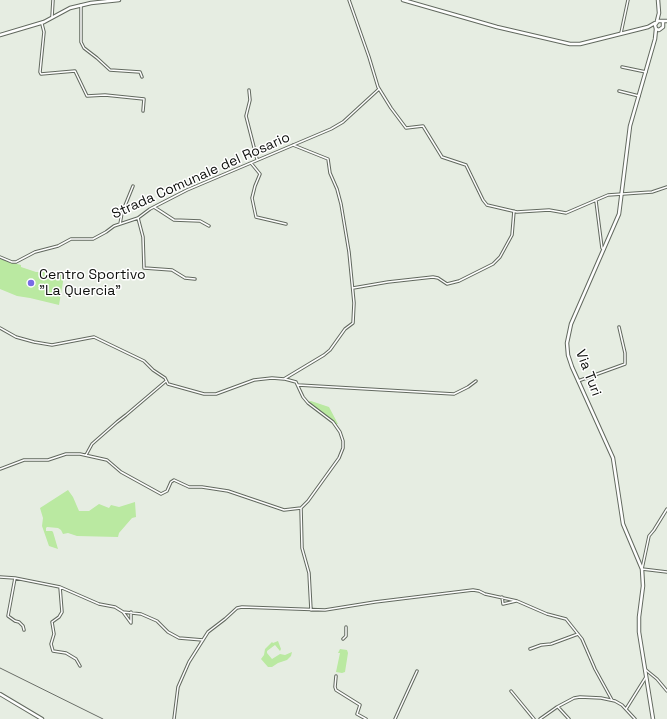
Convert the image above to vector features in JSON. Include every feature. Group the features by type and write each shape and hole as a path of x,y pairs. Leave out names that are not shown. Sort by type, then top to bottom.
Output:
{"main road":[{"path":"0,35 42,22 70,8 119,0"},
{"path":"403,0 502,28 566,44 580,44 648,27 662,21 667,22"},
{"path":"658,0 663,26"},
{"path":"655,39 655,29 659,10"},
{"path":"655,39 660,29 667,22"},
{"path":"648,27 660,29"},
{"name":"Via Turi","path":"653,719 639,639 638,625 643,586 642,569 623,524 612,458 569,359 567,346 568,334 572,320 618,218 629,132 655,39"},
{"path":"0,694 42,719"}],"street":[{"path":"52,17 53,0"},
{"path":"349,0 379,89 406,128 423,126 441,156 466,165 486,204 514,211 549,210 566,213 607,195 652,192 667,187"},
{"path":"621,33 628,0"},
{"path":"81,5 81,42 84,48 110,70 140,72 142,77"},
{"path":"42,22 44,32 41,74 75,71 87,96 105,95 144,99 143,111"},
{"path":"622,67 646,72"},
{"name":"Strada Comunale del Rosario","path":"0,257 16,262 35,252 60,245 71,239 93,239 114,226 138,218 154,207 187,190 339,125 379,89"},
{"path":"249,90 250,100 246,116 258,160"},
{"path":"619,91 639,96"},
{"path":"284,379 327,353 345,329 352,324 354,320 349,252 341,204 337,189 330,173 328,159 293,145"},
{"path":"251,163 260,174 252,198 257,218 286,224"},
{"path":"120,224 122,214 133,186"},
{"path":"596,201 602,248 604,249"},
{"path":"154,207 174,220 202,222 209,226"},
{"path":"352,288 431,277 438,278 447,284 459,281 490,265 500,257 512,235 514,211"},
{"path":"138,218 144,242 144,268 172,270 185,278 195,279"},
{"path":"578,381 625,364 625,353 619,327"},
{"path":"0,328 16,337 52,345 94,337 144,361 153,370 165,378 166,381 172,386 194,392 216,394 254,380 272,378 296,382 302,397 336,425 340,432 343,446 341,455 329,474 308,501 301,508 284,510 228,491 202,487 189,487 174,480 171,482 167,491 161,494 121,472 107,460 86,455 66,454 48,460 24,460 0,468"},
{"path":"86,455 92,444 166,381"},
{"path":"298,385 454,394 476,381"},
{"path":"301,508 302,548 310,577 311,610"},
{"path":"667,509 649,536 642,569 667,572"},
{"path":"0,577 15,578 60,587 99,604 114,607 123,612 131,623 131,612"},
{"path":"15,578 8,616 19,622 23,626 24,630"},
{"path":"60,587 62,612 59,617 52,622 54,634 51,644 53,651 55,650 66,653 76,659 80,666"},
{"path":"174,719 178,687 189,662 208,632 225,620 237,608 325,610 375,602 473,590 517,601 547,614 566,619 582,639 595,669 612,700"},
{"path":"502,597 503,604 517,601"},
{"path":"123,612 141,614 157,621 168,632 179,638 203,640"},
{"path":"344,639 346,636 346,627"},
{"path":"530,649 541,645 551,644 578,634"},
{"path":"644,668 657,679 667,691"},
{"path":"396,719 417,671"},
{"path":"336,676 336,690 360,706 357,714 366,719"},
{"path":"626,709 646,677"},
{"path":"511,690 534,719"},
{"path":"540,719 557,707 580,697 612,700 622,705 636,719"},
{"path":"557,707 569,719"}],"green space":[{"name":"Centro Sportivo \"La Quercia\"","path":"0,259 21,265 21,267 36,272 52,272 64,276 59,305 17,296 0,289"},
{"path":"311,401 329,407 338,424 307,402"},
{"path":"68,490 79,511 89,511 99,504 109,508 111,505 119,507 135,502 136,517 132,518 119,533 118,537 77,536 68,533 63,534 58,528 47,527 46,531 53,532 58,549 49,546 42,526 43,518 40,508"},
{"path":"278,641 281,649 280,651 275,645 267,651 272,659 280,654 285,655 292,652 291,656 287,660 272,667 268,667 261,659 264,655 265,649 272,642"},
{"path":"340,649 347,650 348,653 345,672 342,673 336,672 340,653 338,653"}],"railway":[{"path":"0,668 103,719"}],"place":[{"name":"Centro Sportivo \"La Quercia\"","path":"31,283"}]}
